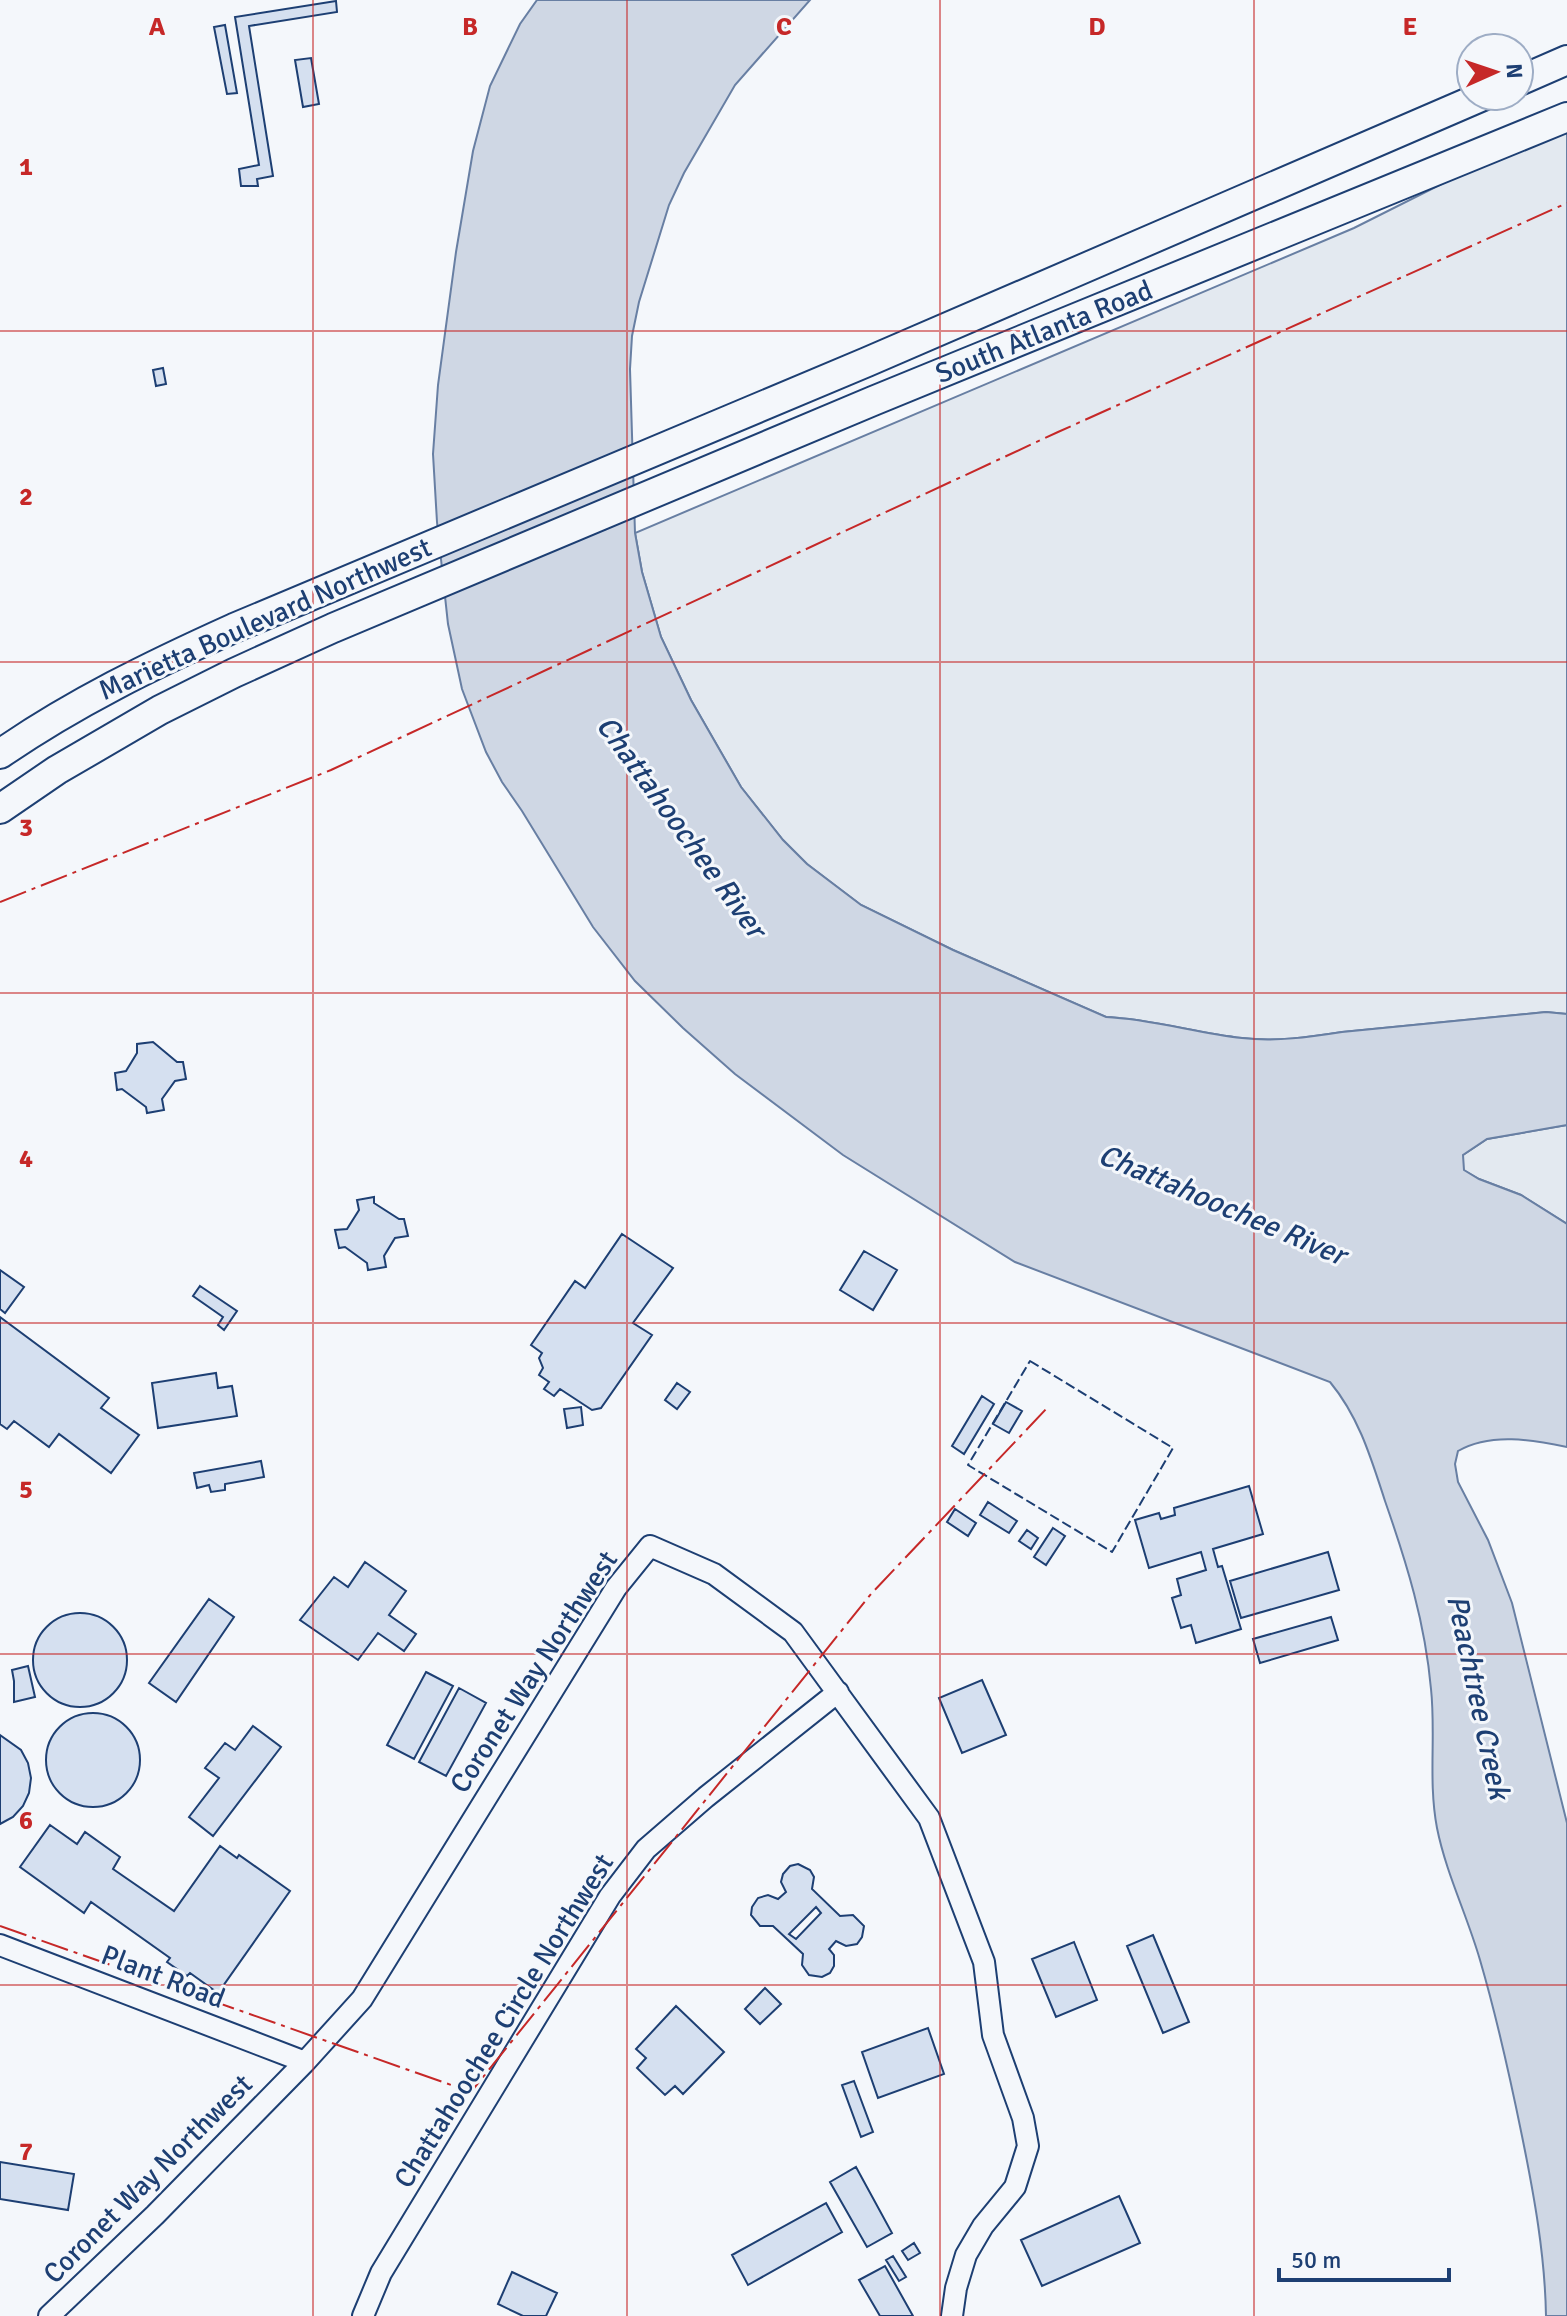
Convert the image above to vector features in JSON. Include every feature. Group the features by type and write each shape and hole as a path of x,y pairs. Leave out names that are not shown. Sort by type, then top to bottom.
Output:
{"main road":[{"path":"1535,74 1567,60"},
{"name":"South Atlanta Road","path":"537,499 867,362 1455,108"},
{"name":"South Atlanta Road","path":"522,547 1567,117"},
{"name":"Marietta Boulevard Northwest","path":"0,754 67,710 140,670 537,499"},
{"name":"Marietta Boulevard Northwest","path":"0,809 57,770 160,710 333,628 522,547"}],"street":[{"name":"Coronet Way Northwest","path":"49,2316 155,2215 305,2062 362,1999 616,1588 650,1546 714,1574 793,1632 929,1818 984,1962 993,2035 1023,2118 1028,2146 1015,2187 983,2226 966,2255 952,2316"},
{"name":"Chattahoochee Circle Northwest","path":"363,2316 381,2273 610,1896 646,1849 838,1692"},
{"name":"Plant Road","path":"0,1945 305,2062"}],"shaded area":[{"path":"1567,121 1567,1014 1546,1012 1267,1039 1225,1036 1106,1017 953,950 861,905 807,864 783,840 741,787 691,700 661,637 642,572 635,533 1354,228"},
{"path":"1567,1125 1567,1224 1521,1195 1463,1170 1463,1155 1487,1139"}],"water":[{"path":"537,0 810,0 735,85 684,173 669,205 639,302 632,336 630,369 635,533 642,572 661,637 691,700 741,787 783,840 807,864 861,905 953,950 1106,1017 1225,1036 1267,1039 1546,1012 1567,1014 1567,1125 1487,1139 1463,1155 1464,1170 1521,1195 1567,1224 1567,1447 1526,1440 1484,1441 1458,1451 1455,1464 1458,1482 1488,1540 1512,1603 1567,1823 1567,2316 1546,2316 1538,2225 1508,2070 1480,1960 1437,1828 1433,1793 1431,1689 1414,1594 1369,1454 1340,1395 1330,1382 1015,1262 843,1155 735,1074 635,981 593,927 486,752 462,689 448,624 433,454 438,385 473,151 490,86 520,24"}],"building":[{"path":"336,1 337,12 249,26 273,176 257,179 258,186 241,186 239,169 259,165 235,17"},
{"path":"225,25 237,93 227,94 214,27"},
{"path":"311,58 319,104 303,107 295,60"},
{"path":"163,368 166,384 156,386 153,370"},
{"path":"153,1042 177,1062 183,1062 186,1079 175,1081 162,1099 164,1110 147,1113 146,1107 122,1089 117,1090 115,1073 126,1071 137,1053 137,1044"},
{"path":"374,1197 374,1203 404,1219 408,1236 395,1238 384,1256 386,1267 368,1270 367,1263 345,1247 339,1248 335,1230 347,1229 359,1210 357,1200"},
{"path":"622,1234 673,1268 633,1323 652,1335 601,1408 592,1410 560,1389 554,1396 544,1389 549,1382 539,1375 543,1368 539,1358 542,1353 531,1345 575,1281 585,1288"},
{"path":"864,1251 897,1270 873,1310 840,1290"},
{"path":"0,1270 24,1287 5,1313 0,1309"},
{"path":"200,1286 237,1311 224,1330 218,1325 223,1317 193,1296"},
{"path":"0,1317 109,1398 101,1408 139,1435 111,1473 59,1434 49,1447 14,1421 7,1429 0,1424"},
{"path":"216,1373 218,1388 232,1386 237,1416 158,1428 152,1383"},
{"path":"677,1383 690,1392 677,1409 665,1400"},
{"path":"982,1396 994,1404 964,1454 952,1446"},
{"path":"1006,1402 1022,1411 1009,1433 993,1424"},
{"path":"581,1407 583,1425 567,1428 564,1409"},
{"path":"261,1461 264,1477 225,1484 225,1490 211,1492 209,1485 197,1488 194,1473"},
{"path":"1249,1486 1263,1534 1213,1549 1218,1567 1222,1566 1241,1629 1196,1643 1191,1625 1181,1628 1172,1598 1181,1595 1177,1579 1206,1570 1201,1552 1149,1568 1135,1520 1159,1513 1161,1519 1175,1515 1174,1508"},
{"path":"988,1502 1017,1521 1009,1533 980,1515"},
{"path":"955,1509 976,1523 968,1536 947,1522"},
{"path":"1053,1528 1065,1536 1046,1565 1034,1557"},
{"path":"1027,1530 1038,1538 1031,1549 1019,1541"},
{"path":"1328,1552 1339,1590 1241,1618 1230,1581"},
{"path":"365,1562 406,1591 389,1615 416,1634 404,1651 378,1633 358,1660 300,1620 334,1577 348,1587"},
{"path":"209,1599 234,1617 176,1702 149,1683"},
{"path":"80,1613 98,1616 113,1627 124,1642 127,1660 124,1678 113,1693 98,1704 80,1707 62,1704 47,1693 36,1678 33,1660 36,1642 47,1627 62,1616"},
{"path":"1331,1617 1338,1640 1260,1663 1253,1639"},
{"path":"28,1666 35,1697 14,1702 12,1670"},
{"path":"426,1672 453,1686 414,1759 387,1745"},
{"path":"982,1680 1006,1735 962,1753 939,1698"},
{"path":"459,1688 486,1703 446,1776 419,1762"},
{"path":"93,1713 111,1716 126,1727 137,1742 140,1760 137,1778 126,1793 111,1804 93,1807 75,1804 60,1793 49,1778 46,1760 49,1742 60,1727 75,1716"},
{"path":"253,1726 281,1747 213,1836 189,1817 219,1778 205,1768 225,1743 235,1750"},
{"path":"0,1735 21,1750 31,1778 23,1806 13,1817 0,1824"},
{"path":"50,1825 77,1844 85,1832 120,1857 113,1869 174,1911 220,1846 237,1858 239,1855 290,1891 218,1993 190,1973 187,1976 167,1962 170,1958 91,1902 84,1913 20,1867"},
{"path":"798,1864 810,1870 814,1877 812,1889 840,1916 853,1915 864,1926 857,1944 846,1946 836,1941 829,1949 834,1955 834,1966 830,1973 822,1977 809,1975 802,1965 803,1954 773,1926 760,1926 751,1915 758,1898 768,1895 778,1899 786,1892 781,1882 790,1866","holes":["816,1907 821,1913 796,1939 789,1934"]},
{"path":"1153,1935 1189,2022 1163,2033 1127,1946"},
{"path":"1074,1942 1097,2000 1056,2017 1032,1959"},
{"path":"765,1988 781,2004 760,2024 745,2009"},
{"path":"676,2006 724,2052 683,2094 675,2086 665,2095 637,2068 646,2058 636,2049"},
{"path":"928,2028 944,2074 878,2098 862,2052"},
{"path":"854,2081 873,2132 861,2137 842,2085"},
{"path":"0,2162 74,2174 68,2210 0,2199"},
{"path":"856,2167 892,2233 867,2247 830,2182"},
{"path":"1119,2196 1140,2243 1042,2286 1021,2240"},
{"path":"826,2203 842,2232 748,2285 732,2255"},
{"path":"914,2243 920,2253 908,2260 902,2251"},
{"path":"893,2256 906,2277 899,2281 886,2260"},
{"path":"885,2266 913,2316 880,2316 859,2280"},
{"path":"512,2272 557,2293 546,2316 523,2316 498,2304"}],"fence":[{"path":"1030,1361 1173,1448 1112,1552 968,1465 1030,1361"}],"power":[{"path":"0,902 331,770 1058,432 1567,203"},
{"path":"0,1926 471,2092 871,1594 1048,1407"}],"water label":[{"name":"Chattahoochee River","path":"681,827"},
{"name":"Chattahoochee River","path":"1222,1205"},
{"name":"Peachtree Creek","path":"1478,1697"}]}
